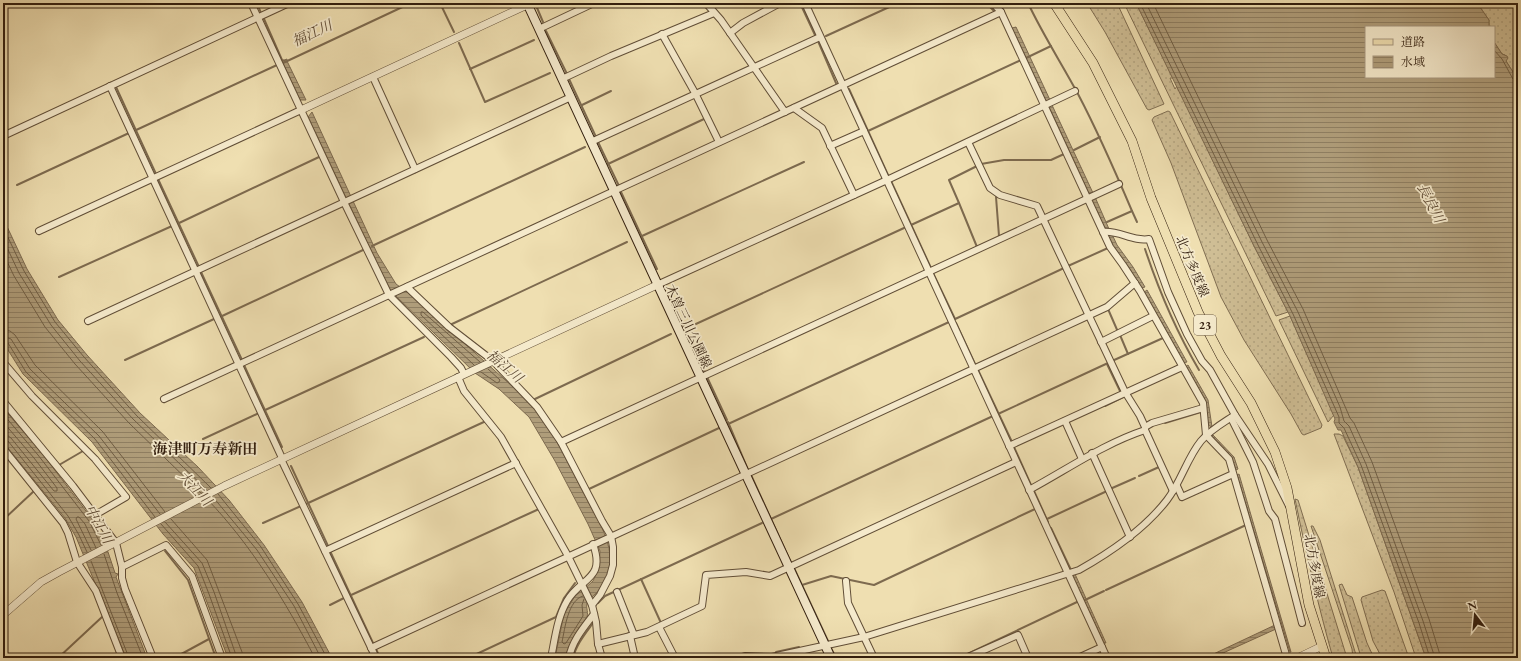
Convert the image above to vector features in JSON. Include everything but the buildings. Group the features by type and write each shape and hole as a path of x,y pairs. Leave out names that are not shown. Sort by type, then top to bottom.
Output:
{"main road":[{"name":"北方多度線","path":"1054,3 1093,63 1132,141 1151,198 1198,312 1222,356 1251,403 1269,440 1287,488 1309,605 1326,658"},
{"name":"木曽三川公園線","path":"527,4 831,658"}],"street":[{"path":"251,3 345,202 391,294 461,368 464,374 464,391 501,437 568,556 592,604 598,644 602,658"},
{"path":"3,136 289,3"},
{"path":"539,29 594,3"},
{"path":"706,3 721,20 785,112"},
{"path":"730,33 743,23 780,3"},
{"path":"805,3 1107,658"},
{"path":"993,3 1001,12 1046,106 1110,247 1134,283 1203,403 1206,435 1228,459 1287,658"},
{"path":"39,231 527,4"},
{"path":"164,399 1001,12"},
{"path":"562,79 611,56 714,13"},
{"path":"662,34 719,142"},
{"path":"591,142 820,37"},
{"path":"373,76 415,169"},
{"path":"110,86 238,365 376,658"},
{"path":"3,615 41,582 78,561 153,524 224,486 656,284 887,180 1075,91"},
{"path":"88,321 571,97"},
{"path":"794,108 822,128 854,195"},
{"path":"830,146 864,131"},
{"path":"968,142 990,188 1000,195 1037,206 1124,392 1140,416 1175,488 1182,497 1233,474"},
{"path":"561,442 1119,184"},
{"path":"1103,232 1111,231 1132,238 1149,239 1168,292 1187,334 1202,361 1210,370 1233,416 1253,462 1269,511 1276,519 1302,623"},
{"path":"371,648 1107,307 1134,283"},
{"path":"406,287 449,327 492,362 537,407 561,442 610,536 614,555 610,576 600,595 592,604"},
{"path":"1101,342 1153,316"},
{"path":"3,362 32,396 95,459 126,498 95,515"},
{"path":"1009,446 1124,392 1182,367"},
{"path":"3,401 69,480 95,515 113,544 122,567 122,578 125,589 153,658"},
{"path":"1029,490 1092,453 1145,429 1152,422 1203,408"},
{"path":"1233,416 1268,464 1284,499 1292,510"},
{"path":"739,658 745,656 773,657 864,637 1068,574 1092,562 1130,537 1142,527 1175,488 1200,442 1206,435 1233,416"},
{"path":"1065,421 1082,459"},
{"path":"3,448 63,523 78,561 96,591 122,658"},
{"path":"1092,453 1130,537"},
{"path":"598,644 632,636 659,627 702,606 706,575 746,572 770,576 1016,462"},
{"path":"325,551 516,463"},
{"path":"552,658 561,616 567,600 590,578 597,565 594,544"},
{"path":"122,567 166,545 192,576 222,658"},
{"path":"846,581 848,603 874,658"},
{"path":"617,592 632,636 635,658"},
{"path":"568,658 579,635 594,614"},
{"path":"659,627 675,658"},
{"path":"966,658 1018,635 1028,658"},
{"path":"1297,658 1322,646"},
{"path":"1078,658 1102,647"},
{"path":"983,651 986,658"}],"shaded area":[{"path":"1087,3 1117,3 1164,104 1149,110 1147,109 1105,32"},
{"path":"1124,3 1136,3 1173,78 1170,78 1175,89 1177,86 1254,246 1288,312 1276,316"},
{"path":"1477,3 1511,3 1518,14 1518,80 1506,61 1505,55 1502,54 1495,44 1495,26 1489,26 1489,20"},
{"path":"1168,111 1170,112 1322,425 1321,428 1304,435 1302,434 1244,340 1221,297 1171,163 1152,120 1154,117"},
{"path":"1290,316 1334,415 1328,422 1279,320"},
{"path":"1334,434 1343,436 1358,467 1426,658 1416,658 1394,592"},
{"path":"1295,499 1298,500 1347,658 1333,658 1312,579"},
{"path":"1311,526 1313,526 1320,540 1357,658 1353,658 1352,649"},
{"path":"1342,584 1347,595 1352,597 1367,643 1374,658 1357,658 1361,657 1339,585"},
{"path":"1382,590 1385,591 1409,658 1382,658 1373,641 1361,600 1362,597"}],"water":[{"name":"長良川","path":"1136,3 1477,3 1489,20 1489,26 1365,26 1365,78 1495,78 1495,44 1502,54 1507,56 1508,58 1506,61 1518,80 1518,658 1426,658 1358,467 1341,430 1338,430 1334,422 1335,419 1290,316 1254,246"},
{"path":"1016,27 1050,100 1046,102 1012,28"},
{"path":"287,59 306,100 300,100 282,61"},
{"path":"1052,105 1093,193 1089,194 1049,107"},
{"path":"312,112 377,253 396,284 407,292 538,411 549,427 602,528 610,553 607,576 598,591 588,602 587,617 574,637 565,658 555,658 564,614 575,596 593,581 599,568 600,551 588,524 555,461 529,417 499,389 475,373 388,287 308,117"},
{"path":"1095,197 1109,229 1105,229 1091,200"},
{"name":"大江川","path":"3,218 27,269 58,320 87,355 140,413 198,467 229,500 264,545 302,602 332,658 228,658 194,568 163,534 92,442 23,374 3,342"},
{"path":"1111,232 1117,245 1145,287 1141,288 1130,269 1113,247 1107,234"},
{"path":"1147,290 1187,362 1182,363 1143,293"},
{"path":"1188,365 1208,400 1212,427 1208,425 1205,402 1185,367"},
{"path":"3,408 41,452 92,519 108,552 115,573 118,574 116,577 147,658 126,658 76,537 65,518 3,442"},
{"path":"1213,435 1234,457 1238,469 1236,470 1231,457 1211,437"},
{"path":"1239,474 1291,652 1237,475"},
{"path":"1075,574 1106,643 1103,643 1072,576"},
{"path":"1275,625 1276,629 1212,658 1205,658"}],"waterway":[{"path":"257,3 261,13"},
{"name":"福江川","path":"283,63 411,3"},
{"path":"440,3 454,32"},
{"path":"535,3 543,22"},
{"path":"800,3 815,35"},
{"path":"826,36 898,3"},
{"path":"986,3 994,11"},
{"path":"1028,3 1085,108 1132,211"},
{"path":"264,19 282,60 285,61"},
{"path":"546,31 567,74"},
{"path":"470,69 534,40"},
{"path":"818,41 836,83"},
{"path":"459,43 485,102 550,73"},
{"path":"1026,58 1051,46"},
{"path":"868,131 1021,60"},
{"path":"134,131 277,65"},
{"path":"569,79 596,137"},
{"path":"116,87 156,174"},
{"path":"849,89 888,175"},
{"path":"582,105 611,91"},
{"path":"608,164 704,119"},
{"path":"17,185 129,133"},
{"path":"1074,150 1100,137"},
{"path":"598,142 619,186"},
{"path":"372,246 585,147"},
{"path":"981,164 1004,160 1051,160 1064,154"},
{"path":"177,224 319,157"},
{"path":"642,236 804,162"},
{"path":"911,225 959,203 949,180 977,166"},
{"path":"158,179 199,267"},
{"path":"891,181 931,268"},
{"path":"621,192 657,269"},
{"path":"996,197 998,237"},
{"path":"959,203 977,247 978,246"},
{"path":"1107,222 1132,211 1137,222"},
{"path":"59,277 172,226"},
{"path":"685,329 904,228"},
{"path":"452,324 627,242"},
{"path":"1068,266 1108,248"},
{"path":"1145,249 1169,311 1199,370"},
{"path":"220,317 363,250"},
{"path":"953,320 1064,268"},
{"path":"201,272 242,360"},
{"path":"933,273 955,319"},
{"path":"670,296 705,372"},
{"path":"1108,309 1118,332"},
{"path":"125,360 214,319"},
{"path":"726,425 949,322"},
{"path":"956,323 975,364"},
{"path":"535,399 671,334"},
{"path":"1120,335 1128,354"},
{"path":"263,411 424,337"},
{"path":"1112,361 1163,338"},
{"path":"998,414 1108,363"},
{"path":"1107,364 1120,391"},
{"path":"244,365 282,447"},
{"path":"978,370 1012,442"},
{"path":"707,377 727,420"},
{"path":"1105,406 1123,397"},
{"path":"1165,423 1201,412"},
{"path":"203,439 259,413"},
{"path":"771,519 993,416"},
{"path":"306,504 486,421"},
{"path":"728,422 748,470"},
{"path":"589,489 719,428"},
{"path":"1014,447 1031,485"},
{"path":"59,465 83,451"},
{"path":"291,466 328,546"},
{"path":"1139,476 1159,467"},
{"path":"751,475 791,563"},
{"path":"1110,489 1135,478"},
{"path":"3,520 34,491"},
{"path":"1034,491 1048,522"},
{"path":"1047,519 1107,491"},
{"path":"263,523 301,506"},
{"path":"349,596 539,509"},
{"path":"802,585 831,576 874,585 1035,509"},
{"path":"598,603 605,596 762,523"},
{"path":"1106,590 1246,525"},
{"path":"1051,528 1071,570"},
{"path":"165,551 188,580 216,658"},
{"path":"330,551 373,643"},
{"path":"794,568 828,641"},
{"path":"641,579 661,623"},
{"path":"468,658 556,617 564,598 575,583"},
{"path":"1085,600 1104,591"},
{"path":"330,605 344,598"},
{"path":"959,658 1077,602"},
{"path":"58,658 102,617"},
{"path":"573,658 574,653 584,635 593,623"},
{"path":"174,658 209,639"},
{"path":"776,652 799,647"},
{"path":"831,648 836,658"},
{"path":"376,649 380,658"},
{"path":"761,654 770,654"},
{"path":"729,658 740,655"}],"district":[{"name":"海津町万寿新田","path":"205,449"}],"water label":[{"name":"中江川","path":"99,524"}]}
